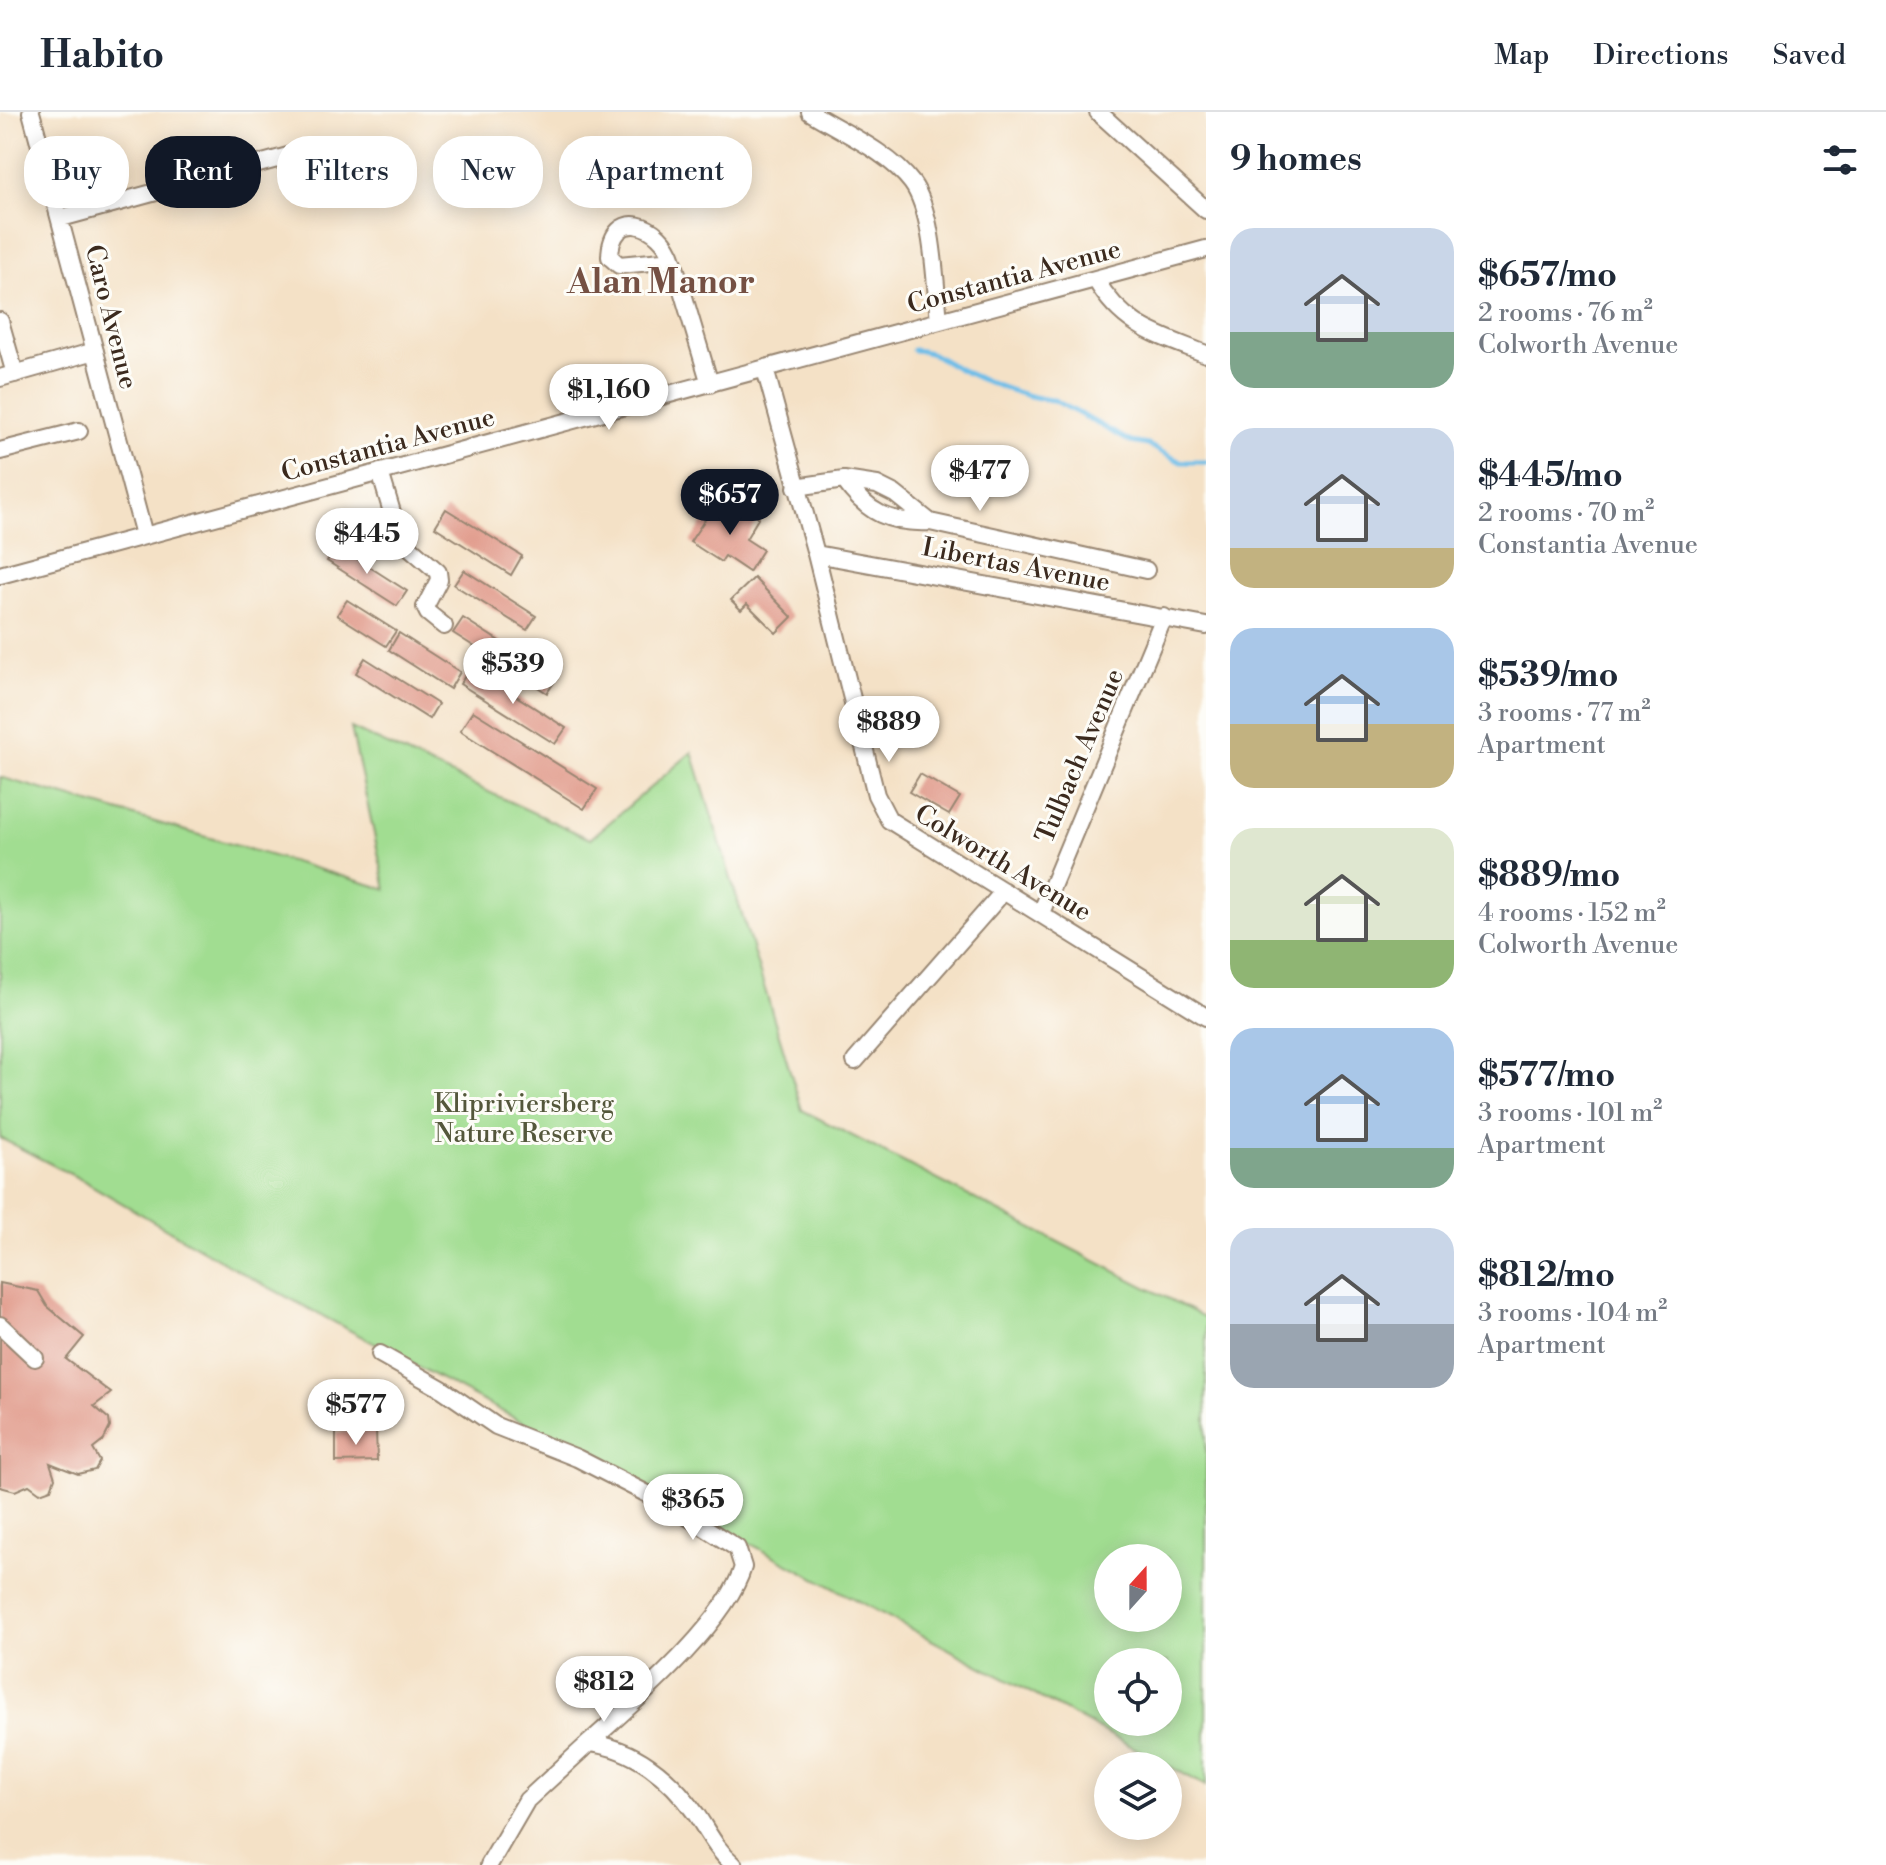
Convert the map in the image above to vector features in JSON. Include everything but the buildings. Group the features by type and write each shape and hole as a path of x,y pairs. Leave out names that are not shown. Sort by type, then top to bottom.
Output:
{"street":[{"name":"Caro Avenue","path":"31,112 144,535"},
{"path":"810,112 890,162 913,184 924,208 939,321"},
{"path":"1098,112 1206,210"},
{"path":"61,218 277,159"},
{"name":"Constantia Avenue","path":"0,575 1206,249"},
{"path":"673,260 710,384"},
{"path":"1096,280 1121,315 1154,333 1206,354"},
{"path":"0,321 7,376 95,351"},
{"name":"Colworth Avenue","path":"765,369 879,803 897,828 1041,913 1206,1017"},
{"path":"0,451 79,431"},
{"path":"380,472 400,539 438,572 439,580 425,607 444,626"},
{"path":"796,487 844,480 877,485 895,494 930,522"},
{"path":"844,480 860,502 873,513 906,524 930,522 1146,570"},
{"name":"Libertas Avenue","path":"816,554 1206,626"},
{"name":"Tulbach Avenue","path":"1041,913 1164,617"},
{"path":"855,1061 1004,891"},
{"path":"0,1325 35,1358"},
{"path":"380,1354 442,1389 496,1426 616,1478 694,1519 737,1548 743,1567 732,1594 666,1669 527,1800 489,1865"},
{"path":"589,1743 624,1749 636,1756 678,1792 734,1865"}],"green space":[{"name":"Klipriviersberg Nature Reserve","path":"351,728 590,839 692,752 802,1110 1206,1318 1206,1786 1182,1773 1182,1752 1142,1752 1112,1736 1182,1736 1182,1648 1094,1648 1094,1726 253,1279 82,1180 0,1138 0,777 386,889"}],"waterway":[{"path":"913,350 933,354 969,374 1006,389 1054,400 1131,442 1148,445 1181,462 1206,462"}],"district":[{"name":"Alan Manor","path":"661,283"}]}
